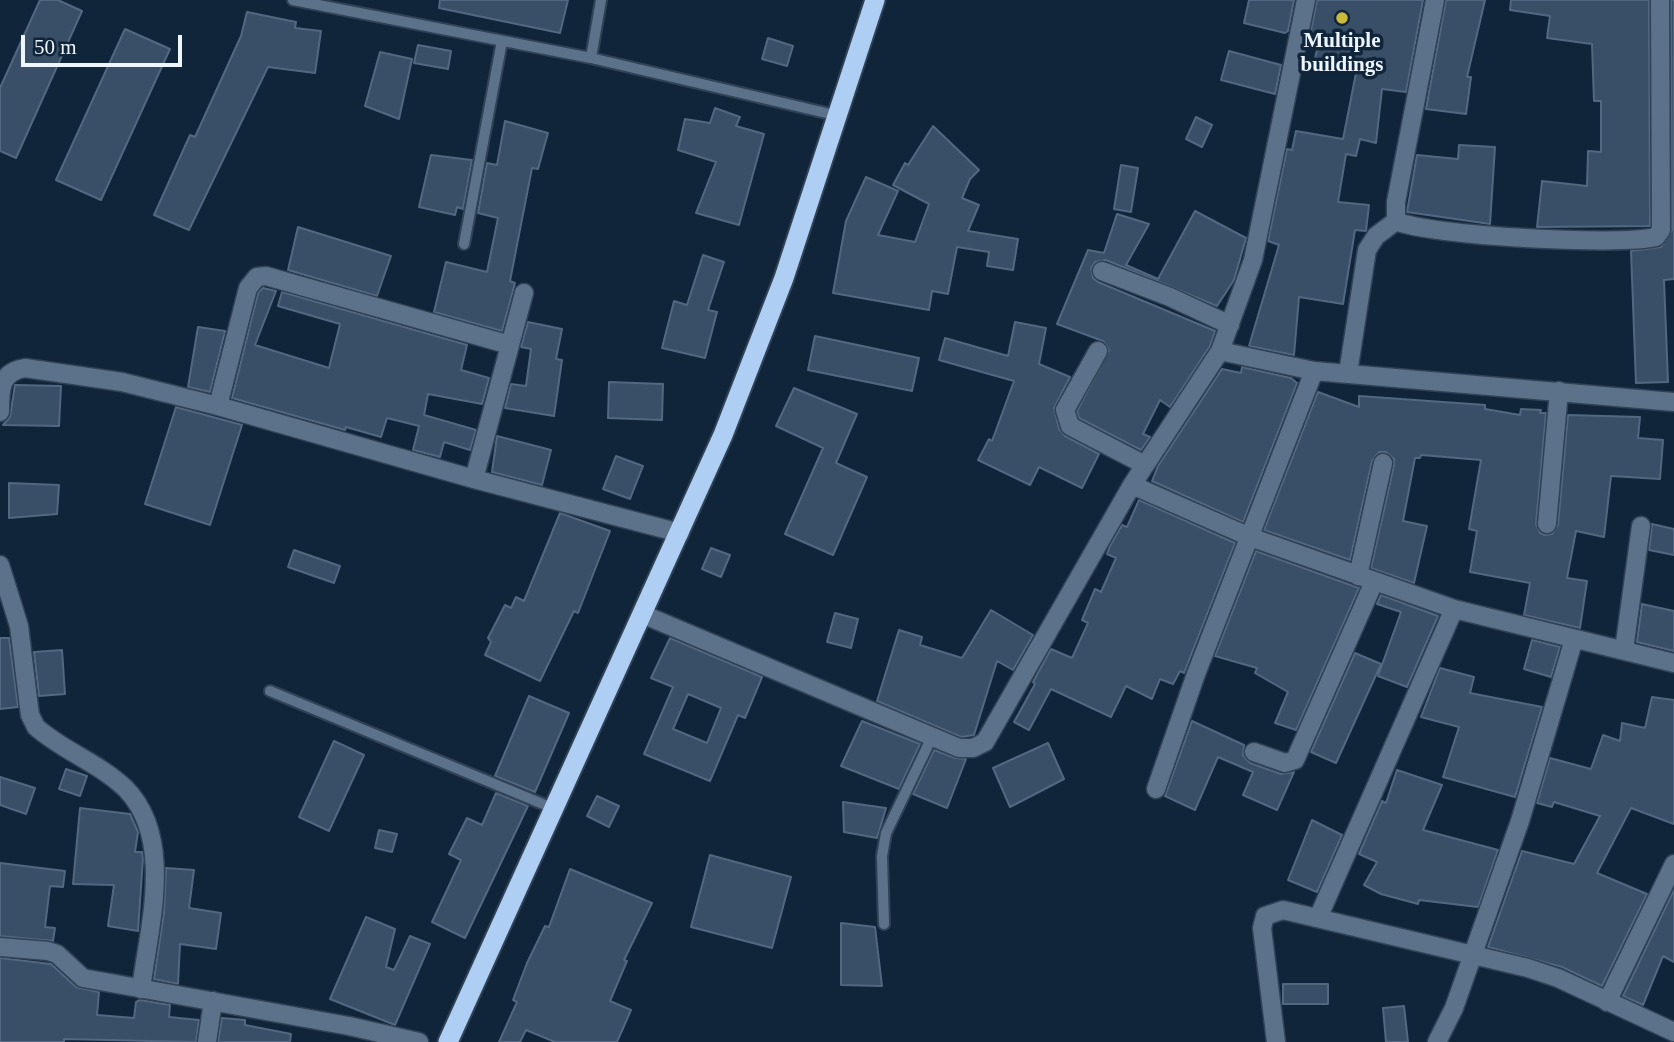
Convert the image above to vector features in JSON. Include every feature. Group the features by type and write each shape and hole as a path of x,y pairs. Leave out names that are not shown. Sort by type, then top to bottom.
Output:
{"highway":[{"path":"448,1042 680,533 754,360 839,116 875,0"}],"street":[{"path":"642,614 959,748 972,748 985,742 1132,485 1220,351 1253,260 1306,0"},
{"path":"1396,221 1396,202 1435,0"},
{"path":"1348,373 1367,250 1376,236 1396,221 1502,236 1605,239 1656,237 1662,220 1667,102 1660,0"},
{"path":"1102,271 1161,293 1230,325"},
{"path":"218,406 248,288 257,277 266,276 510,345"},
{"path":"474,479 524,293"},
{"path":"1098,351 1065,410 1066,419 1070,426 1145,465"},
{"path":"1220,351 1314,371 1674,402"},
{"path":"0,412 0,387 4,376 13,370 25,369 122,382 680,533"},
{"path":"1156,789 1196,674 1314,371"},
{"path":"1547,524 1559,391"},
{"path":"1254,752 1285,763 1295,760 1366,579 1382,463"},
{"path":"1132,485 1250,537 1454,609 1674,663"},
{"path":"1623,650 1641,526"},
{"path":"0,569 19,626 30,715 36,727 125,788 142,810 153,839 156,863 141,989"},
{"path":"1318,918 1454,609"},
{"path":"1437,1042 1454,1008 1539,765 1574,639"},
{"path":"1607,1002 1674,864"},
{"path":"1276,1042 1262,928 1265,916 1283,910 1473,953 1558,978 1674,1032"},
{"path":"0,947 57,954 83,978 419,1042"},
{"path":"207,1042 213,1001"}],"lane":[{"path":"293,0 591,58 839,116"},
{"path":"591,58 601,0"},
{"path":"464,244 502,41"},
{"path":"270,691 555,808"},
{"path":"884,924 882,856 886,832 932,737"}],"building":[{"path":"40,0 58,0 82,11 16,158 0,151 0,88"},
{"path":"440,0 568,0 560,33 439,8"},
{"path":"1249,0 1294,0 1288,31 1285,33 1244,23"},
{"path":"1317,0 1423,0 1406,92 1382,89 1376,143 1360,139 1356,156 1346,154 1338,202 1369,205 1366,231 1355,230 1343,304 1299,297 1294,355 1249,346 1279,245 1268,241 1287,149 1292,150 1296,131 1343,139 1357,68 1315,58 1320,38 1310,36"},
{"path":"1446,0 1485,0 1467,77 1471,77 1466,114 1426,109"},
{"path":"1511,0 1649,0 1650,226 1537,227 1542,181 1587,186 1588,151 1601,152 1601,101 1594,101 1592,44 1547,38 1550,16 1510,10"},
{"path":"1671,0 1674,0 1674,279 1664,280 1668,382 1636,383 1631,251 1661,247 1672,230"},
{"path":"247,12 296,22 295,28 321,31 315,73 268,67 189,230 154,215 190,135 195,137 241,36"},
{"path":"125,29 170,49 101,200 56,180"},
{"path":"768,38 793,46 787,66 762,59"},
{"path":"418,45 451,51 448,69 414,63"},
{"path":"1229,51 1281,65 1275,94 1221,80"},
{"path":"380,52 412,59 399,119 365,106"},
{"path":"715,108 740,117 736,126 764,134 739,225 696,213 716,162 678,150 685,119 710,123"},
{"path":"1196,117 1212,125 1202,147 1186,139"},
{"path":"505,121 548,133 538,169 532,168 510,281 515,283 502,331 434,312 446,262 487,272 498,218 478,213 487,163 497,165"},
{"path":"933,126 979,170 970,179 962,198 979,205 968,231 1018,239 1013,270 987,266 989,252 957,247 948,294 932,291 929,310 833,293 846,221 866,177 898,191 878,235 915,242 929,204 893,185 905,163 908,165"},
{"path":"1459,145 1495,147 1490,224 1407,212 1417,155 1458,159"},
{"path":"431,155 472,160 463,209 457,207 455,215 419,207"},
{"path":"1121,165 1138,168 1131,212 1114,209"},
{"path":"1195,211 1246,238 1234,280 1217,306 1106,260 1095,262 1091,268 1093,278 1098,282 1215,331 1210,346 1170,407 1160,400 1143,434 1150,437 1141,450 1079,418 1077,411 1109,350 1103,341 1057,324 1088,250 1104,253 1117,214 1149,224 1126,265 1158,279"},
{"path":"298,227 391,256 377,296 288,270"},
{"path":"703,255 724,262 708,310 717,312 705,358 662,348 674,301 687,305"},
{"path":"263,288 276,291 255,345 329,368 340,324 278,306 282,292 467,345 461,370 489,378 482,404 428,394 424,415 476,430 470,450 444,442 440,457 413,450 419,426 387,418 381,437 346,427 345,430 232,398 258,293"},
{"path":"528,322 562,329 556,359 562,360 554,416 505,408 511,384 526,386 531,349 521,347"},
{"path":"1015,322 1046,328 1039,364 1070,377 1054,408 1059,429 1065,436 1099,454 1082,488 1039,467 1030,485 978,460 989,439 992,441 1014,381 939,360 945,338 1008,356"},
{"path":"198,327 225,331 210,392 188,387"},
{"path":"815,336 919,358 912,391 808,370"},
{"path":"1242,367 1291,378 1297,383 1243,522 1152,481 1158,466 1222,369 1241,373"},
{"path":"609,382 663,384 662,420 608,418"},
{"path":"15,385 61,386 59,426 3,425 10,417"},
{"path":"794,388 857,414 836,463 867,477 833,555 785,534 823,448 776,426"},
{"path":"1318,392 1359,407 1359,396 1485,405 1485,409 1520,415 1521,409 1541,410 1540,413 1546,413 1536,524 1540,533 1545,535 1552,534 1558,525 1568,415 1640,417 1638,438 1663,440 1660,479 1611,476 1604,537 1576,531 1567,578 1587,581 1580,628 1524,615 1530,583 1470,572 1477,531 1469,529 1481,460 1421,455 1420,458 1415,458 1403,521 1427,526 1414,583 1371,568 1394,465 1394,459 1386,452 1379,452 1372,461 1350,560 1264,530"},
{"path":"176,407 242,425 210,525 145,504"},
{"path":"497,436 551,450 542,485 492,472"},
{"path":"616,456 643,466 630,499 603,489"},
{"path":"9,483 59,485 57,514 9,518"},
{"path":"1139,500 1235,543 1184,673 1180,671 1173,684 1160,679 1152,699 1126,686 1111,717 1051,689 1029,730 1014,722 1035,684 1033,682 1051,649 1072,658 1088,623 1082,620 1095,589 1101,592 1116,558 1107,554 1110,546 1122,525 1127,527"},
{"path":"560,513 610,531 578,613 574,611 540,681 485,655 491,642 488,638 505,605 511,608 516,597 524,601"},
{"path":"1652,524 1674,529 1674,555 1649,550"},
{"path":"711,548 730,555 721,577 702,569"},
{"path":"294,550 340,566 334,583 288,567"},
{"path":"1256,551 1359,588 1296,730 1275,723 1288,692 1255,673 1257,668 1215,656"},
{"path":"1381,595 1438,616 1407,687 1378,676 1401,612 1377,604"},
{"path":"1642,604 1674,611 1674,651 1637,642"},
{"path":"991,610 1033,635 1013,670 997,661 974,735 961,737 877,701 899,630 922,637 920,645 962,658"},
{"path":"835,613 858,619 851,648 827,642"},
{"path":"0,638 9,638 18,707 0,709"},
{"path":"670,638 762,677 745,718 738,715 710,781 644,754 673,687 651,678","holes":["688,694 721,708 707,743 673,729"]},
{"path":"1532,640 1560,647 1551,677 1524,669"},
{"path":"62,650 65,694 39,696 34,652"},
{"path":"1355,653 1381,664 1336,763 1311,752"},
{"path":"1440,668 1474,677 1470,693 1542,707 1515,797 1443,777 1459,727 1421,717"},
{"path":"529,696 569,713 535,792 495,776"},
{"path":"1652,697 1674,700 1674,824 1631,808 1597,873 1647,894 1602,986 1562,967 1488,947 1522,851 1574,864 1600,816 1554,802 1552,807 1537,803 1550,758 1591,769 1603,735 1620,741 1622,723 1645,728"},
{"path":"862,721 920,744 899,789 841,766"},
{"path":"1192,721 1244,745 1243,755 1250,763 1281,774 1294,772 1277,810 1243,795 1253,772 1218,757 1195,810 1165,796"},
{"path":"334,741 364,755 329,831 299,817"},
{"path":"1048,743 1064,779 1010,807 993,768"},
{"path":"934,750 966,759 947,808 913,794"},
{"path":"66,769 87,776 80,796 59,789"},
{"path":"1397,770 1442,785 1423,830 1498,850 1478,907 1419,900 1418,904 1381,894 1364,885 1377,862 1359,854 1382,801 1386,803"},
{"path":"0,777 35,788 26,814 0,805"},
{"path":"496,793 528,806 465,938 432,922 461,860 449,854 467,818 482,825"},
{"path":"597,796 619,806 609,827 587,816"},
{"path":"843,802 886,808 877,838 844,832"},
{"path":"80,808 130,814 138,832 135,852 142,852 143,858 138,931 108,926 114,885 73,884"},
{"path":"1312,820 1342,835 1317,892 1288,880"},
{"path":"379,830 397,834 392,852 375,848"},
{"path":"710,855 791,877 772,948 691,927"},
{"path":"0,863 65,871 63,887 50,886 45,927 55,928 53,941 0,936"},
{"path":"166,868 194,870 189,908 221,913 216,949 180,944 178,984 154,979 164,912"},
{"path":"570,869 652,903 624,960 627,961 610,1001 631,1010 617,1042 555,1042 526,1030 520,1042 499,1042 517,1002 513,1000 527,963 545,926 549,927"},
{"path":"1674,890 1674,962 1663,956 1643,1005 1623,996"},
{"path":"366,917 395,929 386,967 394,970 410,936 430,944 395,1025 330,999"},
{"path":"841,923 875,927 882,986 841,985"},
{"path":"0,958 51,964 76,987 99,992 97,1015 134,1018 136,1002 140,1000 170,1005 169,1017 199,1020 196,1042 64,1039 64,1042 0,1042"},
{"path":"1283,984 1328,984 1328,1004 1283,1004"},
{"path":"1404,1006 1408,1042 1386,1042 1383,1008"},
{"path":"222,1018 245,1020 245,1025 291,1034 290,1042 218,1042"}],"place":[{"name":"Multiple buildings","path":"1342,18"}]}
